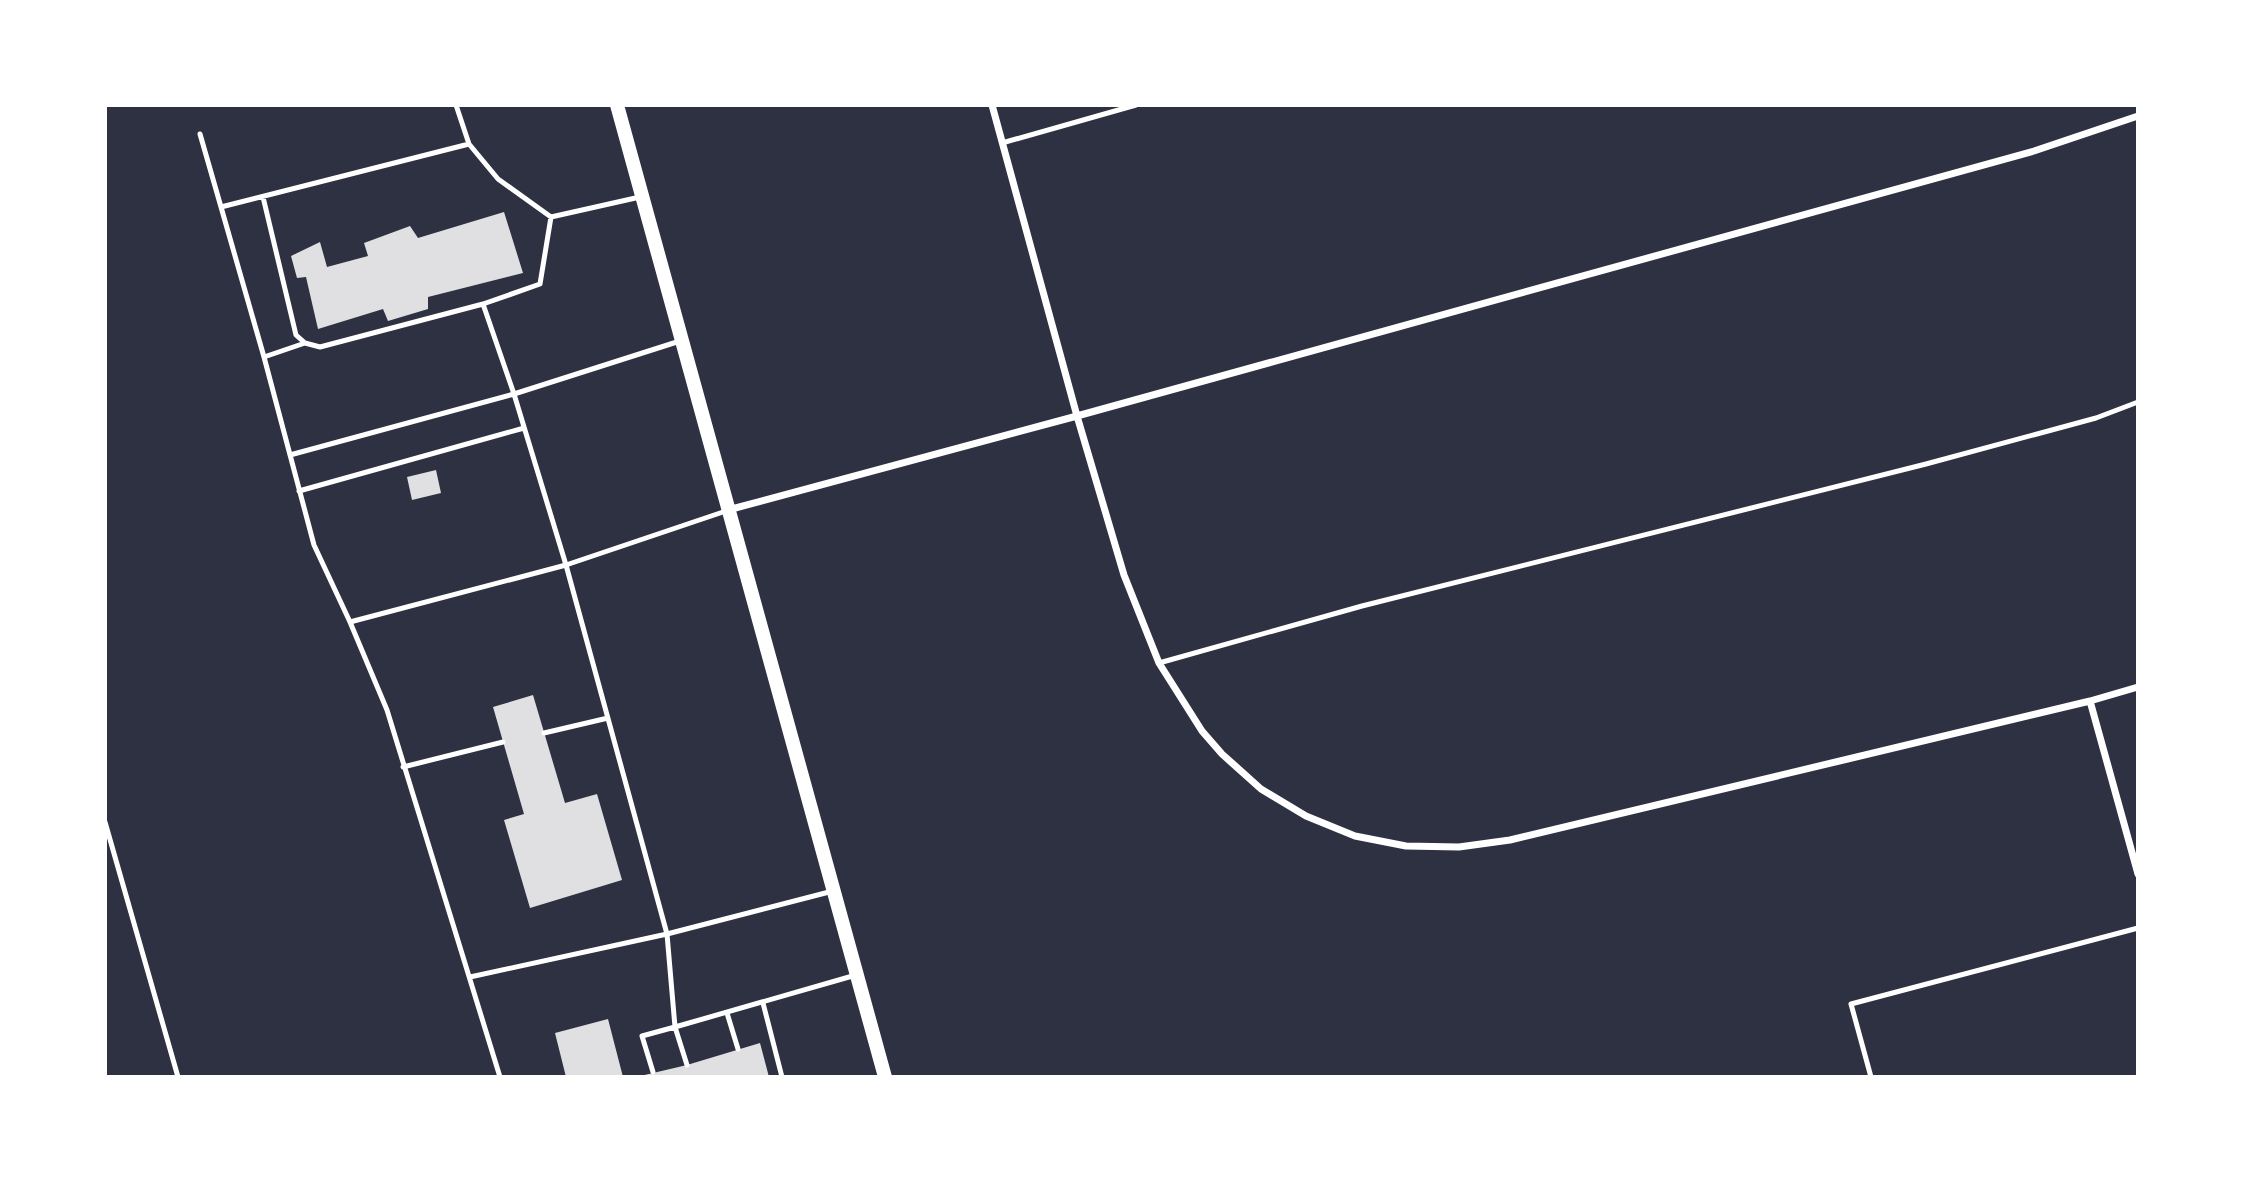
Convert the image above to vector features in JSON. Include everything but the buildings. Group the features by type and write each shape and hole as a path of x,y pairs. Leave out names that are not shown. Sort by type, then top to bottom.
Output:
{"main road":[{"path":"617,105 885,1077"}],"street":[{"path":"992,105 1077,416 1124,575 1159,663 1202,731 1222,754 1261,789 1306,817 1355,836 1406,846 1459,848 1510,840 2091,701 2138,687"},
{"path":"728,510 2034,151 2138,116"},
{"path":"2091,701 2138,874"}],"lane":[{"path":"456,105 469,144 499,179 551,217 642,197"},
{"path":"1002,143 1136,105"},
{"path":"200,134 314,545 387,710 500,1077"},
{"path":"221,207 469,144"},
{"path":"263,197 296,335 305,343 320,347 483,303 540,284 551,217"},
{"path":"483,303 566,565 667,934 675,1027 687,1065"},
{"path":"290,456 514,394 682,340"},
{"path":"264,357 305,343"},
{"path":"1159,663 1375,602 1952,457 2096,418 2138,401"},
{"path":"299,491 524,428"},
{"path":"350,622 566,565 728,510"},
{"path":"544,733 608,718"},
{"path":"403,768 503,742"},
{"path":"105,822 178,1077"},
{"path":"470,977 667,934 833,891"},
{"path":"1871,1077 1851,1004 2138,928"},
{"path":"653,1072 642,1036 856,975"},
{"path":"763,1003 782,1077"},
{"path":"727,1013 738,1049"}]}
